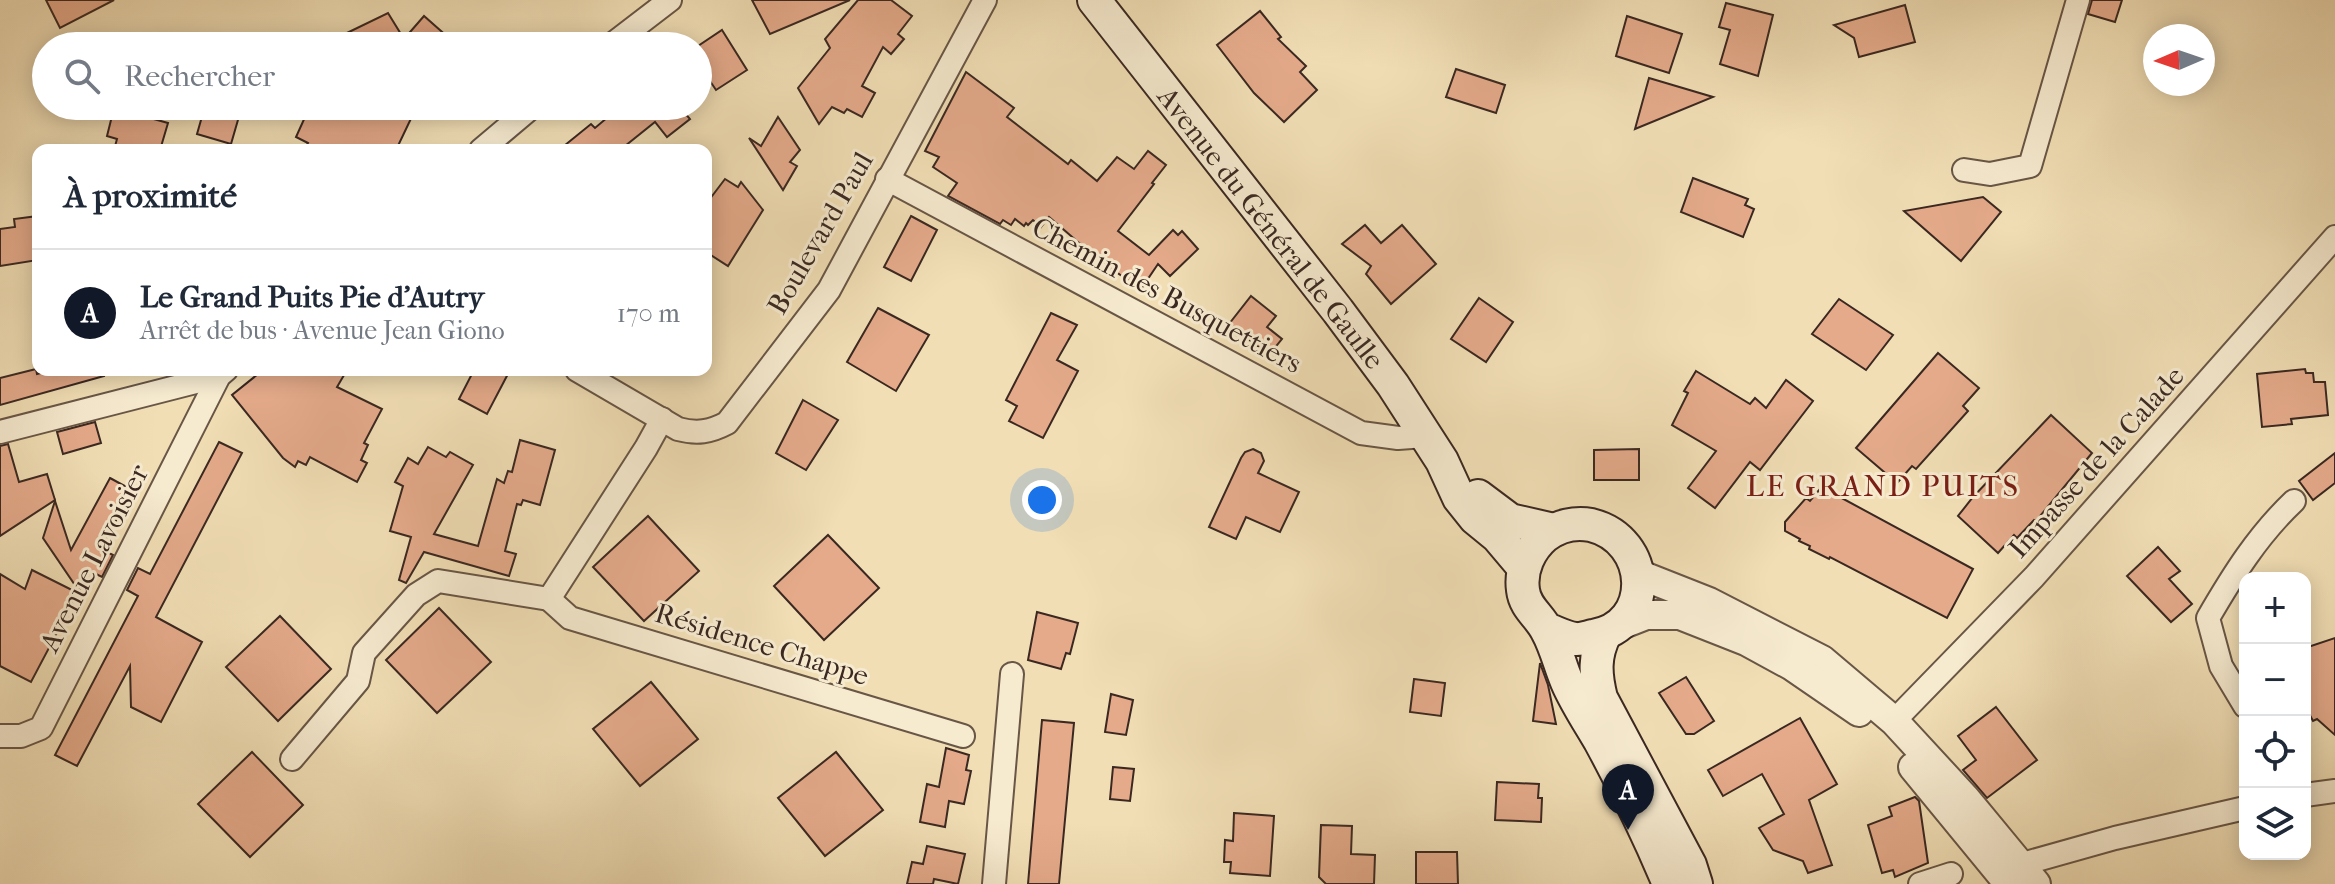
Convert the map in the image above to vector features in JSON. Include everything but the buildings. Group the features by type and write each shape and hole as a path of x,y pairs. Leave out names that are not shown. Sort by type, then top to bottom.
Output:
{"main road":[{"name":"Avenue du Général de Gaulle","path":"1094,0 1393,385 1434,448 1459,498 1524,568"},
{"name":"Avenue du Général de Gaulle","path":"1434,448 1479,498 1510,520 1554,530"},
{"path":"1669,884 1601,743 1568,684 1546,629 1531,612 1523,591 1524,568 1534,546 1554,530 1580,523 1607,530 1628,548 1638,574 1638,593 1631,611 1598,648 1595,674 1601,698 1690,865 1696,884"},
{"path":"1546,629 1575,639 1612,630"}],"street":[{"path":"628,32 670,0"},
{"name":"Boulevard Paul","path":"587,376 678,429 695,433 713,430 727,423 829,290 985,0"},
{"path":"1964,170 1990,174 2030,166 2078,0"},
{"path":"488,144 516,120"},
{"name":"Chemin des Busquettiers","path":"887,179 1361,433 1398,438 1434,448"},
{"name":"Impasse de la Calade","path":"1894,721 2034,577 2335,237"},
{"path":"0,432 211,376"},
{"name":"Avenue Lavoisier","path":"0,736 21,736 41,728 220,376"},
{"path":"549,599 662,419"},
{"path":"2239,696 2221,666 2208,618 2240,564 2270,524 2294,501"},
{"path":"1638,574 1709,602 1822,660 1894,721 1965,798 2021,878"},
{"name":"Résidence Chappe","path":"292,759 358,681 364,653 416,595 438,581 549,599 570,618 963,736"},
{"path":"1612,630 1646,615 1680,615 1746,641 1792,666 1876,726 2021,878"},
{"path":"994,884 1012,674"},
{"path":"2311,794 2335,791"},
{"path":"2021,878 2115,838 2239,809"},
{"path":"1920,884 1951,874"}],"place":[{"name":"Le Grand Puits Pie d'Autry","path":"1628,830"}],"district":[{"name":"LE GRAND PUITS","path":"1883,486"}]}
